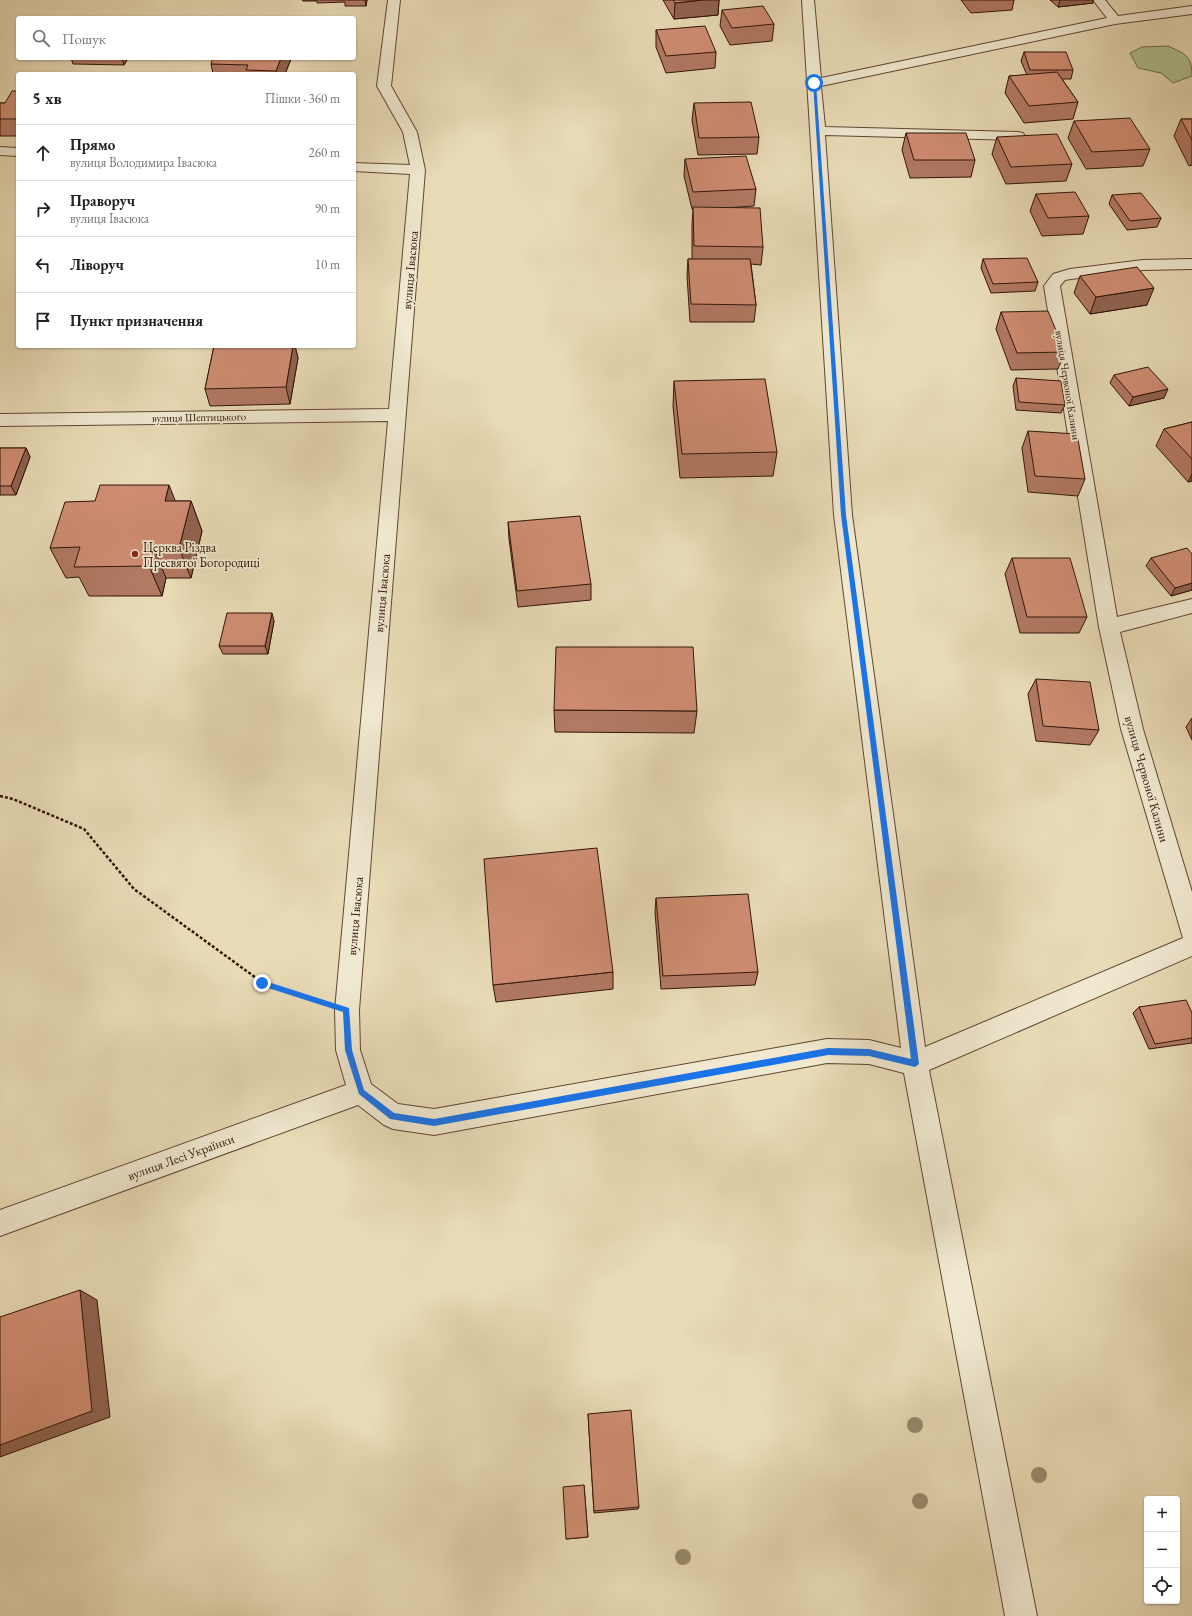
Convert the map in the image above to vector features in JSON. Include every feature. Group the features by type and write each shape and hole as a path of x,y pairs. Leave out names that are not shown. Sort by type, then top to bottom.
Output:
{"street":[{"name":"вулиця Івасюка","path":"361,1092 348,1050 347,1010 418,170 410,132 384,86 394,0"},
{"path":"808,0 844,515 915,1064 1021,1616"},
{"path":"1099,0 1115,20"},
{"path":"814,83 1115,20 1192,10"},
{"path":"818,131 1018,136"},
{"path":"0,151 16,152"},
{"path":"356,167 418,170"},
{"name":"вулиця Червоної Калини","path":"1192,264 1143,265 1070,274 1059,277 1052,286 1109,626 1132,729 1192,931"},
{"name":"вулиця Шептицького","path":"0,420 398,415"},
{"path":"1109,626 1192,606"},
{"path":"361,1092 393,1116 434,1122 828,1051 869,1052 915,1064 1192,945"},
{"name":"вулиця Лесі Українки","path":"0,1223 361,1092"}],"path":[{"path":"0,796 13,799 84,829 134,889 262,983 347,1010"}],"green space":[{"path":"1168,46 1183,53 1189,59 1192,69 1192,76 1173,83 1161,73 1138,68 1130,53 1142,47"}],"building":[{"path":"673,0 702,0 675,3"},
{"path":"763,6 774,24 732,28 722,10"},
{"path":"705,26 716,52 666,56 656,30"},
{"path":"1024,52 1066,52 1073,70 1030,70"},
{"path":"212,60 280,60 276,71 246,70 248,65 211,64"},
{"path":"1057,72 1078,102 1029,106 1009,76"},
{"path":"12,91 16,91 16,119 0,119 0,103 5,103"},
{"path":"751,102 759,137 699,138 694,103"},
{"path":"1130,118 1150,149 1092,152 1074,121"},
{"path":"1181,119 1192,119 1192,140"},
{"path":"906,133 966,133 975,160 914,160"},
{"path":"1057,134 1072,164 1011,167 997,137"},
{"path":"746,156 756,189 693,192 685,159"},
{"path":"1075,192 1089,216 1048,218 1036,194"},
{"path":"1141,193 1161,218 1130,221 1112,195"},
{"path":"693,207 760,208 763,247 694,246"},
{"path":"1027,258 1038,282 993,284 983,259"},
{"path":"688,259 750,259 756,305 691,304"},
{"path":"1137,267 1154,288 1096,297 1080,276"},
{"path":"1048,311 1065,352 1017,353 1001,312"},
{"path":"214,348 293,348 286,387 205,389"},
{"path":"1148,367 1168,389 1133,397 1114,375"},
{"path":"1016,378 1061,381 1065,405 1019,402"},
{"path":"765,379 777,452 682,454 674,381"},
{"path":"1192,422 1192,459 1164,429"},
{"path":"1028,431 1077,434 1085,479 1035,476"},
{"path":"0,448 26,448 11,486 0,486"},
{"path":"100,485 169,485 165,501 191,501 179,548 154,548 149,566 74,567 80,547 50,548 65,502 95,501"},
{"path":"580,516 591,584 517,591 508,522"},
{"path":"1187,548 1192,554 1192,583 1175,588 1151,558"},
{"path":"1012,558 1070,558 1087,617 1027,617"},
{"path":"227,613 272,613 265,646 219,646"},
{"path":"556,647 693,647 697,711 554,710"},
{"path":"1036,679 1090,682 1099,730 1043,726"},
{"path":"597,848 613,972 493,985 484,859"},
{"path":"748,894 758,972 663,976 656,898"},
{"path":"1186,1000 1192,1013 1192,1038 1155,1044 1139,1007"},
{"path":"80,1290 92,1411 0,1445 0,1317"},
{"path":"631,1410 639,1507 594,1511 588,1414"},
{"path":"584,1485 588,1537 566,1539 563,1487"}],"place":[{"name":"Церква Різдва Пресвятої Богородиці","path":"135,554"}],"route":[{"path":"262,983 347,1010 348,1050 361,1092 393,1116 434,1122 828,1051 869,1052 915,1064 844,515 814,83"}]}
